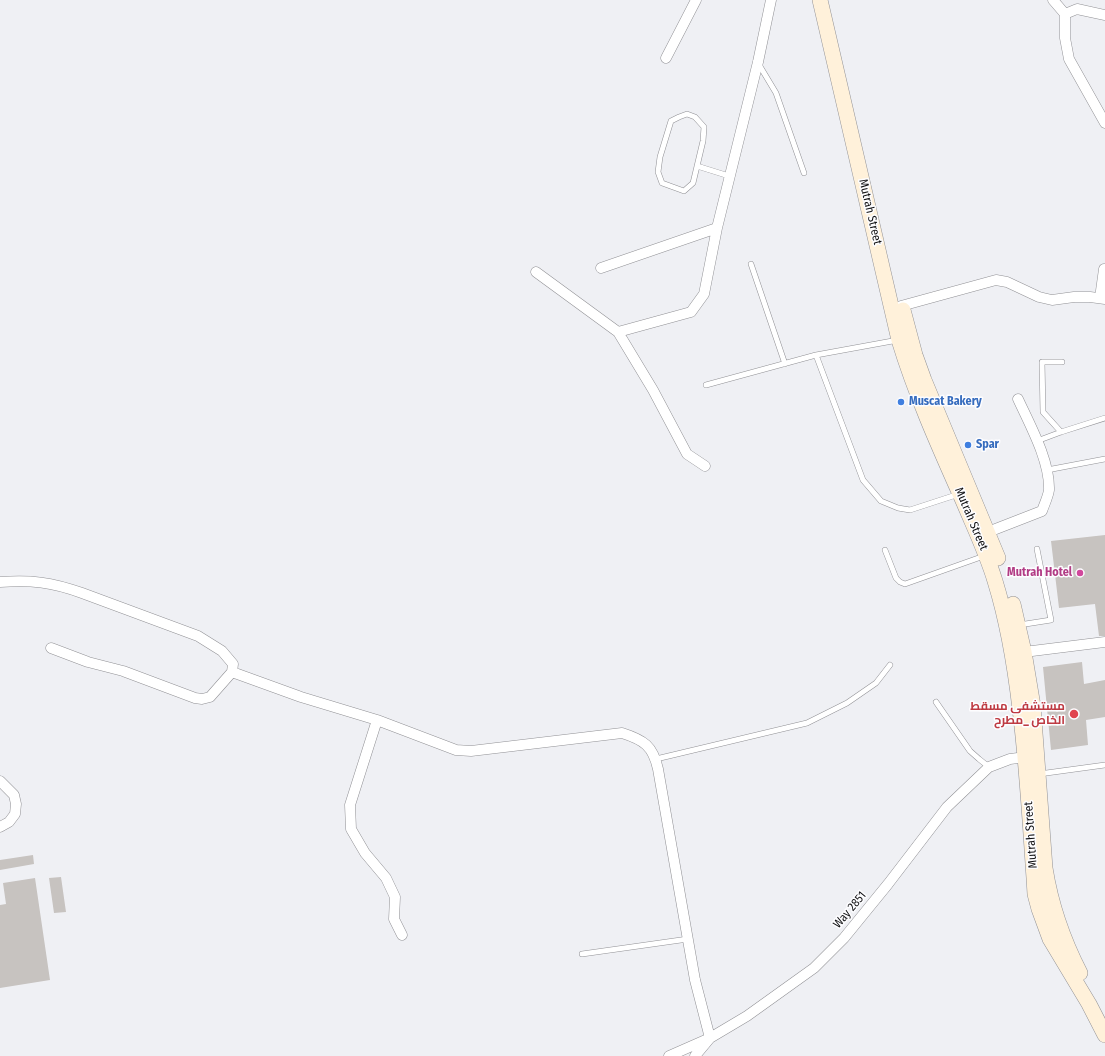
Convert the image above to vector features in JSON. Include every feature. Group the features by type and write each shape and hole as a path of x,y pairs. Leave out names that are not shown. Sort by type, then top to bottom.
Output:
{"main road":[{"name":"Mutrah Street","path":"820,0 899,340 918,396 986,555 1003,606 1011,645 1026,757 1034,878 1039,909 1050,939 1089,1004 1105,1035"},
{"name":"Mutrah Street","path":"830,0 901,306 924,380 988,532 1005,578 1018,626 1033,706 1045,868 1052,904 1072,956 1089,988 1105,1013"}],"street":[{"path":"666,58 696,0"},
{"path":"618,332 691,312 704,294 717,228 758,62 771,0"},
{"path":"1053,0 1065,14 1065,38 1069,59 1105,123"},
{"path":"1065,14 1077,9 1105,14"},
{"path":"601,268 717,228"},
{"path":"901,306 996,280 1008,282 1039,297 1052,300 1074,297 1103,299 1104,269"},
{"path":"536,272 618,332 653,390 687,454 705,466"},
{"path":"988,532 1042,511 1049,491 1048,470 1038,441 1018,399"},
{"path":"0,582 22,580 62,586 198,636 222,651 232,664 232,672 210,696 195,698 123,671 88,662 51,648"},
{"path":"1024,652 1105,642"},
{"path":"232,672 301,697 377,720 456,750 471,751 622,733 635,737 648,746 656,759 695,980 710,1038 695,1056"},
{"path":"377,720 350,805 351,829 365,853 386,878 395,897 394,919 402,935"},
{"name":"Way 2851","path":"669,1056 710,1038 747,1016 814,968 844,938 888,884 947,807 989,767 1010,759 1026,757"},
{"path":"0,781 14,795 16,804 15,814 9,822 0,827"}],"lane":[{"path":"758,62 776,93 804,173"},
{"path":"687,114 695,117 704,127 703,141 697,166 693,183 684,191 662,183 658,172 660,157 671,121 679,116 687,114"},
{"path":"697,166 729,176"},
{"path":"751,264 785,364"},
{"path":"706,386 816,355 899,340"},
{"path":"816,355 864,480 880,500 898,508 910,510 960,494"},
{"path":"1060,432 1043,412 1042,362 1062,362"},
{"path":"1038,441 1060,432 1105,418"},
{"path":"1048,470 1105,459"},
{"path":"1018,626 1051,620 1037,549"},
{"path":"885,550 896,578 905,584 986,555"},
{"path":"656,759 807,723 847,703 876,683 890,665"},
{"path":"936,702 970,751 989,767"},
{"path":"1038,774 1105,765"},
{"path":"582,954 688,939"}],"building":[{"name":"Mutrah Hotel","path":"1105,535 1105,636 1099,636 1095,604 1059,608 1051,541"},
{"path":"1082,662 1084,684 1105,680 1105,717 1086,720 1088,745 1051,750 1043,667"},
{"path":"33,855 34,864 0,870 0,860"},
{"path":"61,877 66,912 54,913 49,878"},
{"path":"35,878 50,980 0,988 0,905 6,904 3,883"}],"place":[{"name":"Muscat Bakery","path":"901,402"},
{"name":"Spar","path":"968,445"},
{"name":"Mutrah Hotel","path":"1080,573"},
{"name":"مستشفى مسقط الخاص _مطرح","path":"1074,714"}]}
